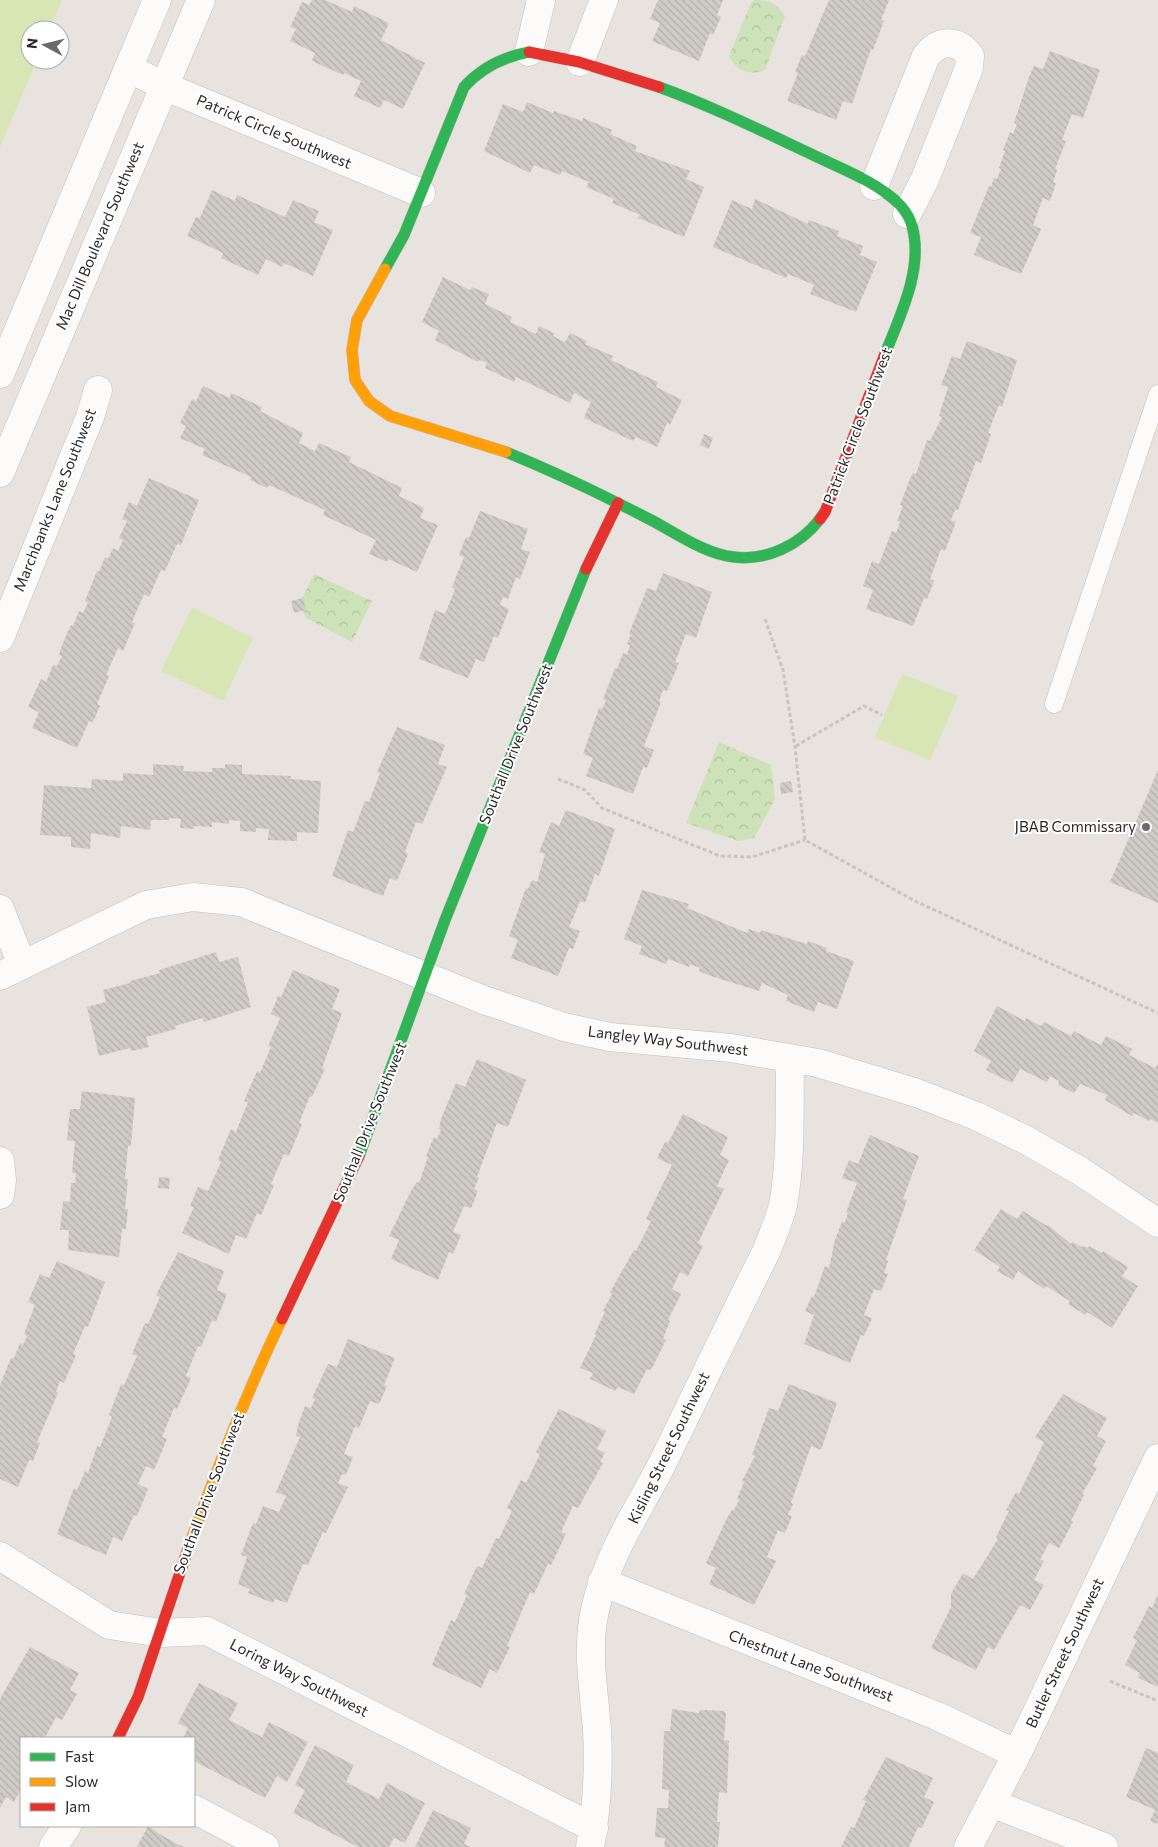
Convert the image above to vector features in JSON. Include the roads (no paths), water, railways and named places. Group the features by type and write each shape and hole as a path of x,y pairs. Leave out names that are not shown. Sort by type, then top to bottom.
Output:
{"street":[{"path":"0,374 157,0"},
{"name":"Mac Dill Boulevard Southwest","path":"0,473 201,0"},
{"path":"529,52 541,0"},
{"path":"580,62 604,0"},
{"path":"874,186 926,56 941,43 956,42 964,47 970,56 968,68 925,179 908,214"},
{"name":"Patrick Circle Southwest","path":"529,52 546,53 580,62 634,78 699,102 766,132 874,186 908,214 914,234 914,246 910,284 904,308 830,501 818,523 810,532 790,546 766,556 729,557 698,545 565,476 501,450 390,416 379,409 361,391 355,380 352,365 353,335 357,320 400,244 464,87 478,72 495,61 529,52"},
{"name":"Patrick Circle Southwest","path":"128,68 164,86 422,193"},
{"name":"Marchbanks Lane Southwest","path":"0,638 90,417 98,390"},
{"name":"Southall Drive Southwest","path":"118,1737 138,1697 161,1633 174,1586 224,1451 256,1373 352,1173 445,920 588,566 618,503"},
{"name":"Langley Way Southwest","path":"11,971 146,905 193,897 218,898 253,905 526,1016 610,1037 721,1047 790,1058 877,1079 982,1119 1024,1140 1080,1171 1158,1223"},
{"path":"0,909 11,971"},
{"name":"Kisling Street Southwest","path":"592,1837 598,1756 590,1656 595,1610 602,1582 766,1252 778,1222 784,1198 788,1155 790,1058"},
{"path":"0,1160 2,1180 0,1195"},
{"name":"Butler Street Southwest","path":"968,1847 1017,1754 1158,1458"},
{"name":"Loring Way Southwest","path":"0,1556 109,1624 161,1633 207,1631 592,1837"},
{"name":"Chestnut Lane Southwest","path":"602,1582 919,1709 1017,1754"},
{"path":"991,1803 1104,1847"},
{"path":"195,1810 265,1847"},
{"path":"53,1847 66,1827"}],"lane":[{"path":"1054,704 1158,394"}],"place":[{"name":"JBAB Commissary","path":"1146,827"}]}
